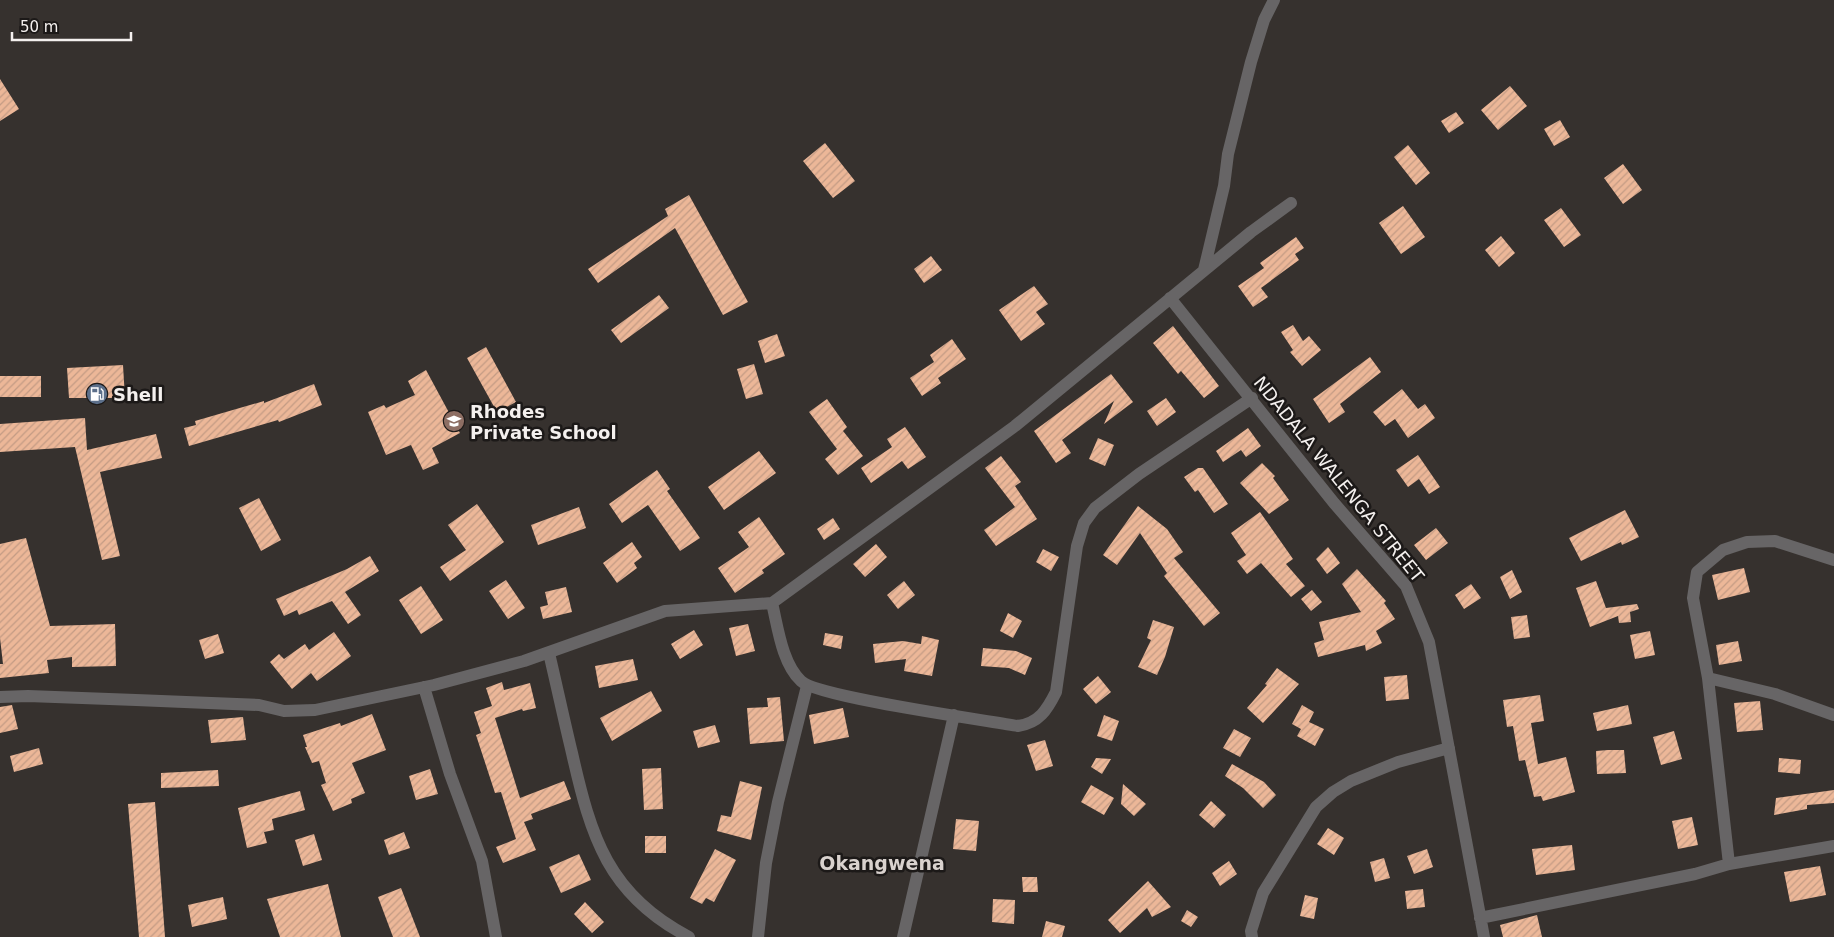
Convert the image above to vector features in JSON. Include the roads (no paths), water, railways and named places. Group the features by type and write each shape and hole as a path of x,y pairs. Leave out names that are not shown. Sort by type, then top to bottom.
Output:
{"street":[{"path":"1204,270 1224,186 1228,154 1251,62 1264,20 1274,0"},
{"path":"0,697 28,696 145,700 259,706 284,711 315,710 424,687 549,653 665,611 772,603 1015,426 1204,270 1291,203"},
{"name":"NDADALA WALENGA STREET","path":"1170,298 1252,398 1334,503 1406,586 1429,642 1484,937"},
{"path":"772,603 780,637 791,668 807,686 954,715 1018,726 1028,725 1048,708 1056,692 1076,546 1084,523 1095,508 1140,474 1252,398"},
{"path":"1729,864 1708,678 1693,598 1697,572 1723,550 1747,542 1775,541 1834,560"},
{"path":"549,653 590,828 615,874 630,894 660,920 689,937"},
{"path":"1708,678 1775,694 1834,715"},
{"path":"758,937 766,863 778,802 807,686"},
{"path":"424,687 450,774 482,861 496,937"},
{"path":"903,937 954,715"},
{"path":"1252,937 1251,931 1263,893 1316,807 1333,792 1351,781 1398,762 1449,748"},
{"path":"1480,918 1695,874 1729,864 1834,846"}],"place":[{"name":"Shell","path":"97,394"},
{"name":"Rhodes Private School","path":"454,421"}],"district":[{"name":"Okangwena","path":"882,863"}]}
